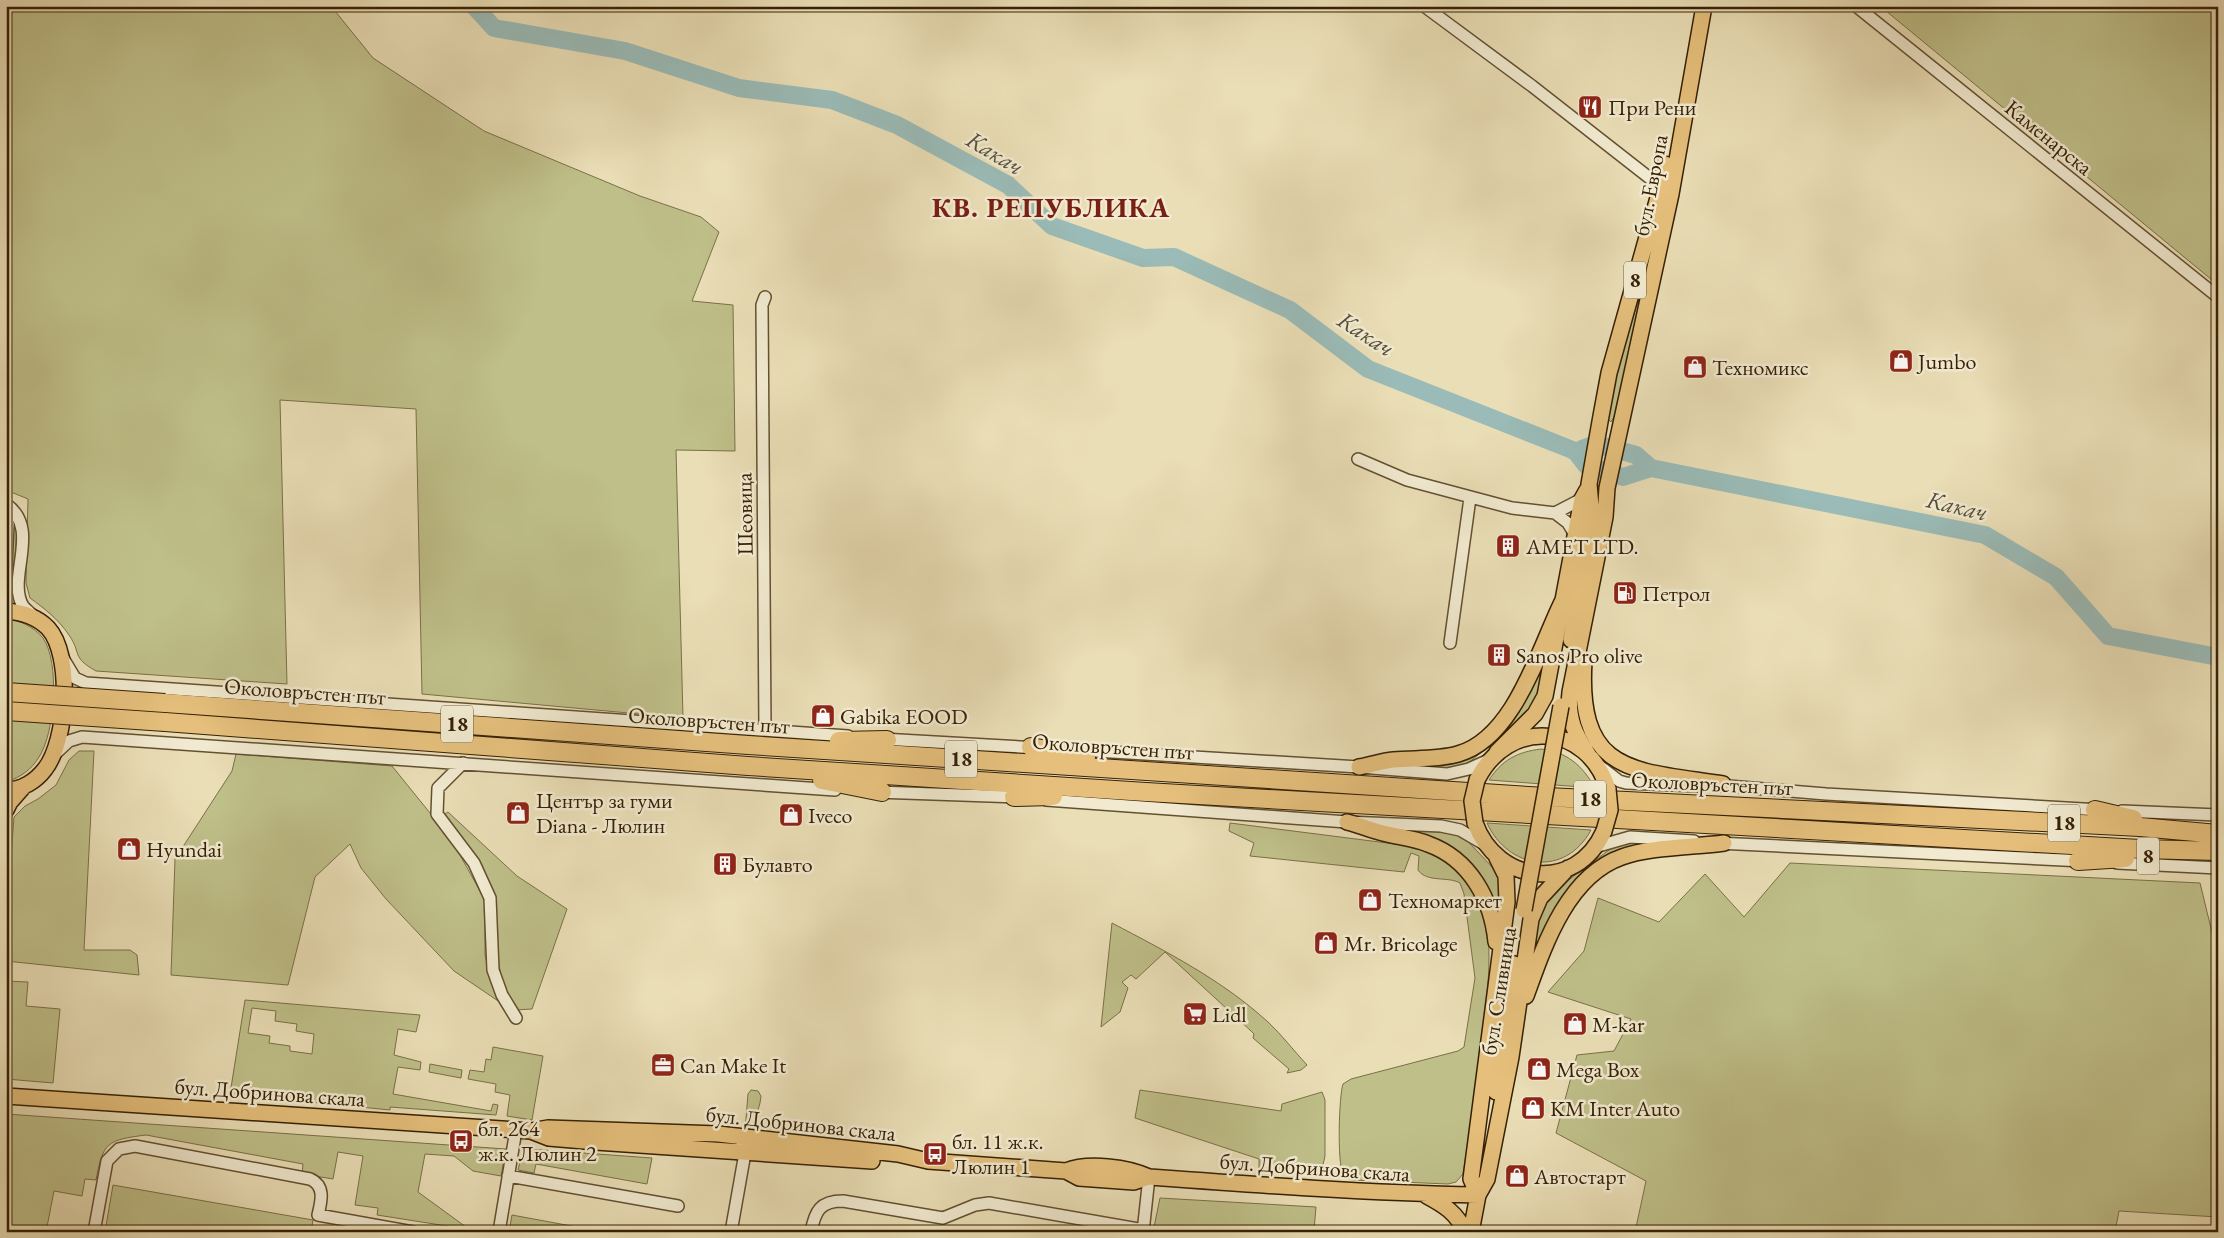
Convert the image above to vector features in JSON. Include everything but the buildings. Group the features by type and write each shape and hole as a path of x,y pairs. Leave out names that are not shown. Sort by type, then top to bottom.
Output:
{"highway":[{"name":"Околовръстен път","path":"6,692 748,745 1528,796 2140,827 2218,834"},
{"name":"Околовръстен път","path":"6,710 748,766 1146,792 2218,852"},
{"path":"748,745 887,740"},
{"path":"1031,747 1173,772"},
{"path":"748,766 882,792"},
{"path":"1014,797 1146,792"},
{"name":"8","path":"2095,810 2187,832"},
{"name":"8","path":"2078,861 2218,852"}],"main road":[{"name":"бул. Европа","path":"1543,805 1592,518 1589,484 1609,373 1666,191 1695,6"},
{"name":"бул. Европа","path":"1592,759 1577,738 1568,708 1605,517 1607,488 1704,6"},
{"name":"бул. Европа","path":"1493,756 1526,724 1541,706 1545,696 1582,498 1589,484"},
{"name":"бул. Европа","path":"1592,518 1607,488"},
{"path":"1360,767 1392,760 1459,754 1485,740 1495,731 1516,700 1563,600"},
{"path":"6,611 18,612 35,618 48,629 58,645 62,666 63,696 61,723 50,760 36,778 24,786 10,802 6,810"},
{"name":"8","path":"1585,624 1585,708 1588,722 1598,742 1614,759 1626,766 1645,772 1723,784"},
{"path":"1493,756 1521,739 1542,736 1567,742 1592,759 1608,789 1610,810 1604,831 1595,848"},
{"name":"8","path":"1493,756 1477,780 1472,801 1475,823 1484,844 1497,858 1516,869 1527,872 1550,873 1568,868 1582,860 1595,848"},
{"path":"6,790 24,786"},
{"name":"бул. Сливница","path":"1495,1131 1497,1068 1543,805"},
{"path":"1347,822 1384,834 1410,838 1430,844 1457,860 1481,888 1489,905 1494,924 1499,966"},
{"path":"1516,1026 1547,940 1567,905 1591,875 1622,857 1645,852 1724,843"},
{"name":"бул. Сливница","path":"1478,1195 1471,1179 1481,1114 1508,886 1506,876 1497,858"},
{"name":"бул. Сливница","path":"1471,1232 1478,1195 1487,1179 1516,1026 1531,919 1540,898 1568,868"},
{"name":"бул. Сливница","path":"1481,1114 1497,1068"},
{"name":"бул. Добринова скала","path":"6,1096 523,1131 548,1128 739,1136 898,1154 928,1161"},
{"name":"бул. Добринова скала","path":"523,1131 549,1138 745,1153 899,1163 928,1161 1066,1171 1079,1178 1134,1182 1149,1177 1426,1195 1478,1195"},
{"path":"1426,1195 1443,1204 1456,1215 1465,1232"}],"street":[{"path":"1424,6 1532,86 1666,191"},
{"name":"Каменарска","path":"1856,6 2218,297"},
{"name":"Шеовица","path":"765,298 762,305 765,730"},
{"path":"1358,459 1407,480 1512,508 1555,512 1582,498"},
{"path":"1450,643 1470,498"},
{"path":"6,504 14,510 20,519 22,534 19,594 23,605 35,618"},
{"path":"6,510 8,524 6,566"},
{"path":"1555,512 1568,523 1576,536"},
{"name":"Околовръстен път","path":"58,645 67,667 75,678 86,683 887,740 1031,747 1447,774 1469,769 1493,756"},
{"path":"50,760 69,741 82,737 882,792 1014,797 1347,822 1454,828 1465,832 1484,844"},
{"path":"1592,759 1620,781 1626,783 1700,786 1723,784"},
{"path":"463,763 438,788 437,814 474,862 490,898 493,970 502,995 516,1018"},
{"name":"8","path":"1723,784 1826,794 2095,810"},
{"path":"2095,810 2218,816"},
{"name":"8","path":"1595,848 1630,836 1724,843 2078,861"},
{"path":"2078,861 2218,868"},
{"path":"499,1232 508,1176 523,1131"},
{"path":"731,1232 745,1153 739,1136"},
{"path":"745,1153 760,1138"},
{"path":"94,1232 107,1161 119,1149 135,1146 310,1179 318,1184 322,1192 318,1215 413,1232"},
{"path":"508,1176 678,1206"},
{"path":"812,1232 816,1211 833,1201 843,1201 943,1218 974,1205 989,1203 1144,1231 1149,1177"}],"green space":[{"path":"6,6 331,6 373,58 484,131 640,196 701,217 719,232 692,301 733,305 735,451 676,450 683,718 422,694 416,409 280,400 287,684 96,671 83,662 65,629 30,598 26,583 28,499 6,490"},
{"path":"1880,6 2209,6 2218,15 2218,285"},
{"path":"1642,300 1614,417 1611,422 1608,419 1617,374 1638,301"},
{"path":"14,521 17,527 13,593 19,608 6,606"},
{"path":"6,618 26,625 43,638 52,663 53,698 49,732 39,757 29,769 6,782"},
{"path":"1549,640 1541,696 1518,723 1468,763 1454,769 1397,764 1479,749"},
{"path":"1541,749 1559,753 1573,761 1585,773 1595,788 1489,780 1499,767 1511,758 1525,752"},
{"path":"79,751 94,751 84,950 130,950 137,955 139,975 6,961 6,921 14,817 25,806 56,785 69,760"},
{"path":"236,754 392,766 451,839 485,900 485,955 489,973 504,1005 454,971 386,899 361,868 350,844 315,877 288,985 171,975 175,859 232,771"},
{"path":"448,812 517,876 567,909 532,1009 515,1010 502,982 496,947 495,896 482,865 446,819 445,814"},
{"path":"1230,823 1411,846 1443,860 1467,881 1479,902 1484,917 1489,949 1489,966 1479,1067 1466,1156 1463,1174 1456,1182 1448,1184 1352,1180 1346,1177 1341,1167 1339,1129 1343,1084 1351,1079 1458,1051 1464,1047 1475,978 1464,894 1460,883 1427,877 1422,874 1418,870 1419,856 1411,853 1404,872 1250,856 1254,843 1229,831"},
{"path":"1487,823 1591,830 1580,845 1567,856 1552,861 1537,862 1522,858 1508,850 1496,838"},
{"path":"1393,827 1461,834 1500,878 1501,924 1466,863"},
{"path":"1641,840 1678,843 1594,866 1531,970 1538,908 1556,889 1609,850 1621,843"},
{"path":"1790,863 2200,883 2218,957 2218,1217 2119,1211 2115,1232 1635,1232 1646,1181 1556,1133 1577,1055 1614,1051 1631,1019 1548,992 1584,951 1598,898 1659,922 1705,874 1744,917"},
{"path":"1112,923 1153,945 1193,968 1232,993 1268,1022 1307,1065 1301,1070 1287,1073 1289,1069 1253,1038 1254,1034 1251,1031 1165,952 1136,979 1131,975 1122,982 1128,988 1120,1012 1101,1027"},
{"path":"6,981 28,982 26,1006 60,1009 53,1083 6,1079"},
{"path":"245,1000 420,1015 416,1032 398,1029 394,1055 421,1062 420,1070 398,1067 393,1094 491,1111 493,1104 498,1105 496,1115 390,1107 390,1110 230,1094","holes":["252,1008 276,1011 275,1021 297,1024 296,1031 314,1034 312,1054 290,1051 290,1046 269,1043 270,1036 248,1033"]},
{"path":"493,1047 543,1056 532,1120 507,1116 510,1095 495,1092 496,1084 468,1079 470,1070 484,1072 486,1059 491,1060"},
{"path":"430,1064 462,1070 461,1078 429,1072"},
{"path":"751,1090 758,1091 761,1096 752,1132 745,1131 748,1094"},
{"path":"1140,1090 1281,1111 1282,1104 1322,1092 1325,1100 1325,1156 1322,1169 1309,1174 1259,1170 1259,1159 1135,1118"},
{"path":"6,1114 506,1149 501,1176 473,1171 454,1156 425,1154 418,1192 466,1227 466,1229 377,1215 378,1208 355,1205 363,1156 338,1152 333,1179 302,1174 303,1164 146,1135 133,1137 115,1141 109,1145 101,1158 96,1180 85,1179 82,1196 54,1191 46,1232 6,1232"},
{"path":"529,1149 652,1158 647,1184 536,1164 534,1173 518,1170 522,1154"},
{"path":"113,1185 313,1220 311,1232 105,1232"},
{"path":"1160,1198 1316,1207 1314,1230 1329,1232 1153,1232"},
{"path":"512,1215 604,1232 509,1232"}],"waterway":[{"name":"Какач","path":"474,6 494,28 625,51 739,88 832,100 897,125 1008,185 1052,226 1143,258 1174,257 1290,310 1368,369 1570,449 1576,452 1586,465 1623,477 1651,468"},
{"name":"Какач","path":"1582,449 1593,445 1607,447 1636,455 1651,468 1985,535 2056,577 2108,636 2218,657"}],"place":[{"name":"При Рени","path":"1590,107"},
{"name":"Jumbo","path":"1901,361"},
{"name":"Техномикс","path":"1695,367"},
{"name":"AMET LTD.","path":"1508,546"},
{"name":"Петрол","path":"1625,593"},
{"name":"Sanos Pro olive","path":"1499,655"},
{"name":"Gabika EOOD","path":"823,716"},
{"name":"Център за гуми Diana - Люлин","path":"518,813"},
{"name":"Iveco","path":"791,815"},
{"name":"Hyundai","path":"129,849"},
{"name":"Булавто","path":"725,864"},
{"name":"Техномаркет","path":"1370,900"},
{"name":"Mr. Bricolage","path":"1326,943"},
{"name":"Lidl","path":"1195,1014"},
{"name":"M-kar","path":"1575,1024"},
{"name":"Can Make It","path":"663,1065"},
{"name":"Mega Box","path":"1539,1069"},
{"name":"KM Inter Auto","path":"1533,1108"},
{"name":"бл. 264 ж.к. Люлин 2","path":"461,1141"},
{"name":"бл. 11 ж.к. Люлин 1","path":"935,1154"},
{"name":"Автостарт","path":"1517,1176"}],"district":[{"name":"КВ. РЕПУБЛИКА","path":"1051,207"}]}
